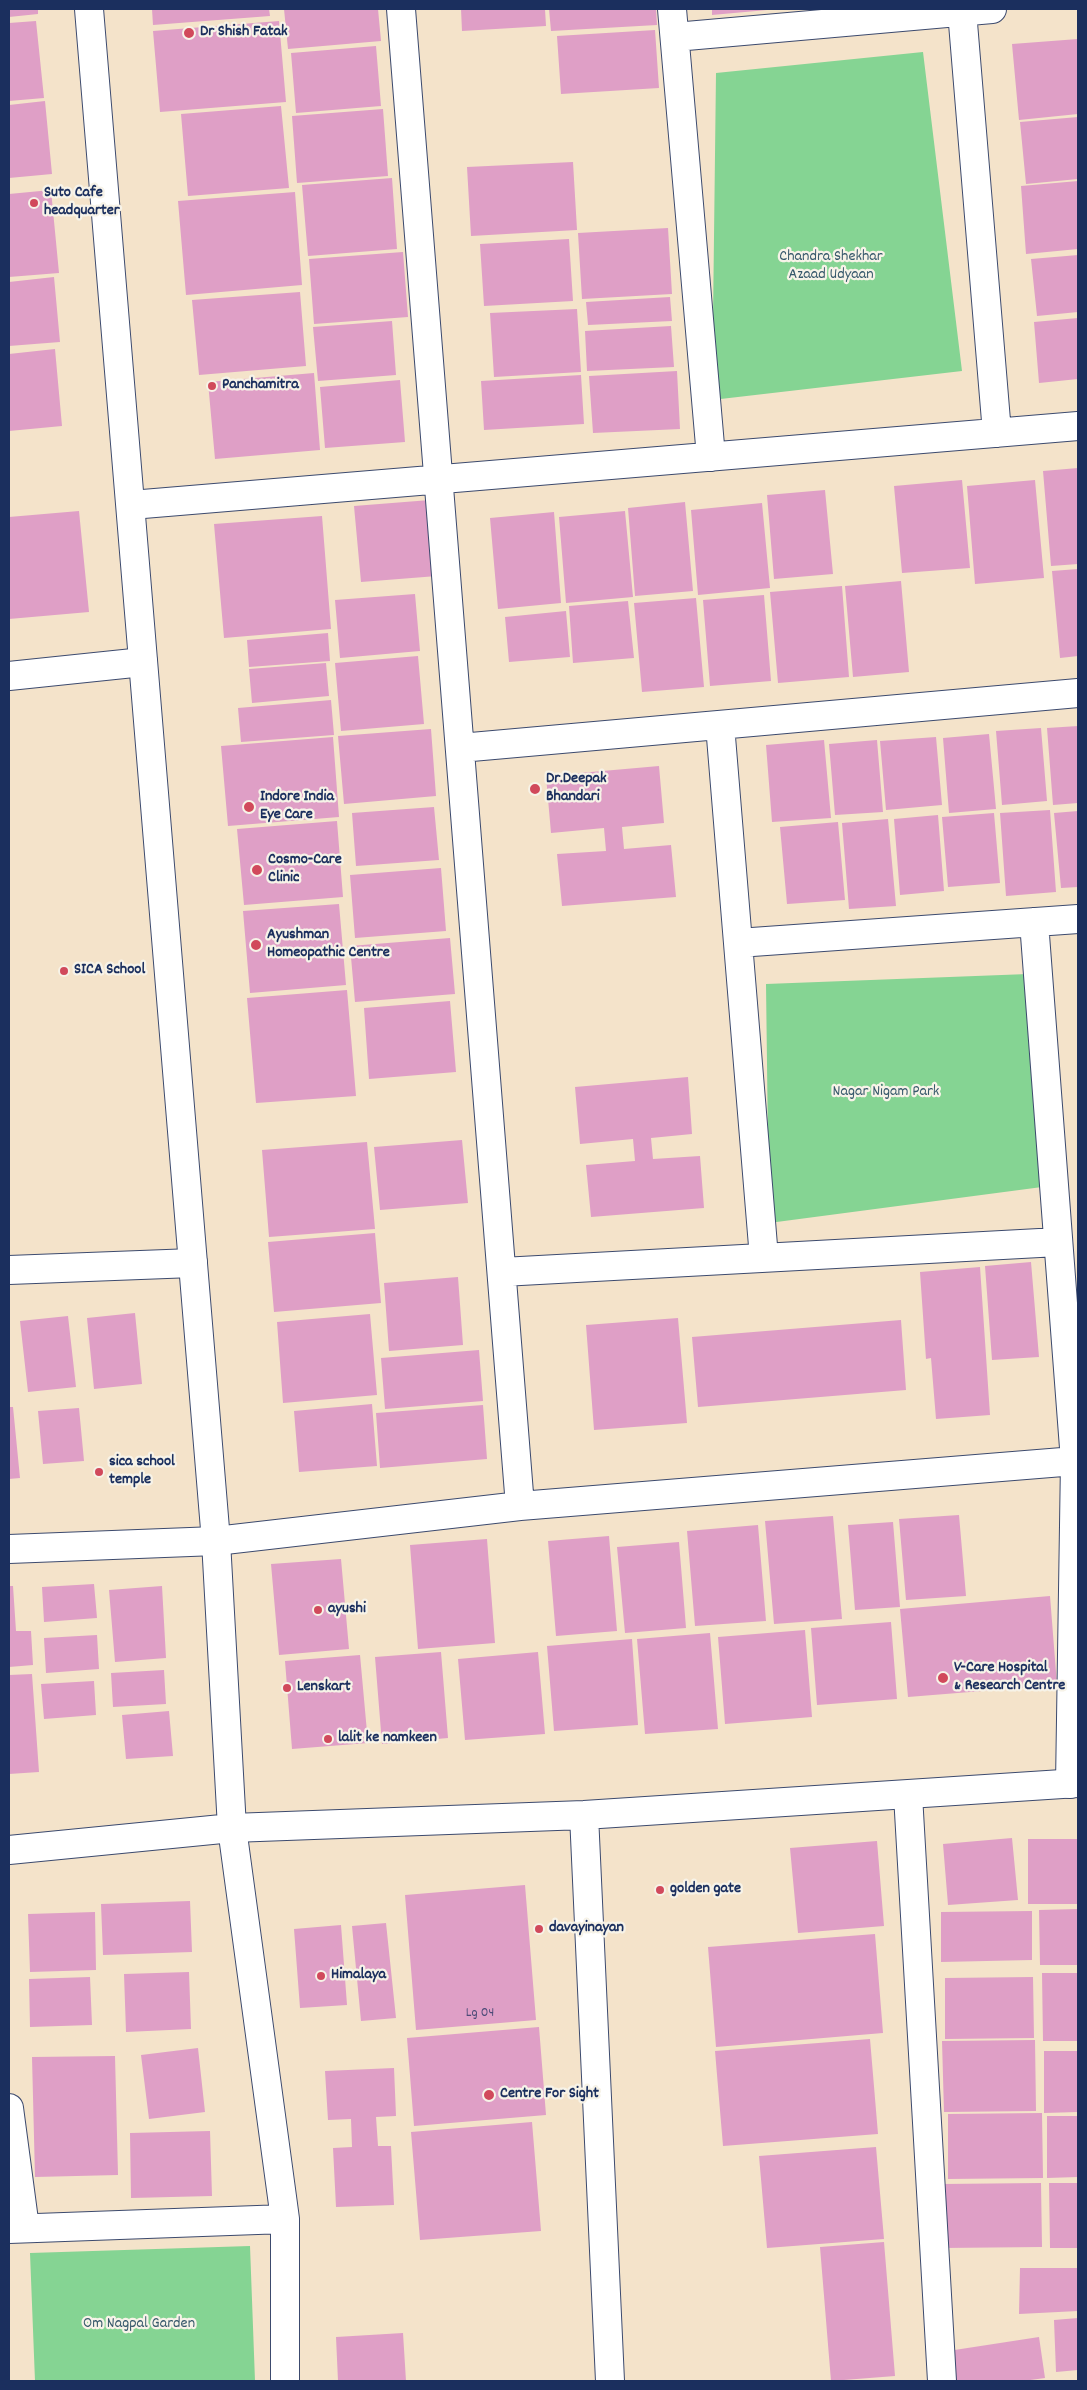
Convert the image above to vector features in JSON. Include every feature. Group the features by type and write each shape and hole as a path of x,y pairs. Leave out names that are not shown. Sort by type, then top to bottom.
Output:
{"street":[{"path":"89,9 216,1541 232,1828 285,2219 285,2381"},
{"path":"401,9 520,1506"},
{"path":"672,9 711,457"},
{"path":"675,38 992,9"},
{"path":"962,12 997,433"},
{"path":"130,506 1078,426"},
{"path":"9,676 144,662"},
{"path":"460,748 1078,693"},
{"path":"720,725 764,1258"},
{"path":"738,943 1078,919"},
{"path":"9,1850 232,1828 584,1815 1074,1784 1075,1461 1034,922"},
{"path":"502,1272 1058,1242"},
{"path":"9,1270 193,1263"},
{"path":"9,1550 216,1541 520,1506 1075,1461"},
{"path":"908,1794 942,2381"},
{"path":"584,1815 610,2381"},
{"path":"9,2108 17,2228 285,2219"}],"green space":[{"name":"Chandra Shekhar Azaad Udyaan","path":"923,52 962,371 712,400 716,73"},
{"name":"Nagar Nigam Park","path":"1028,974 1042,1187 769,1223 766,984"},
{"name":"Om Nagpal Garden","path":"250,2246 255,2381 35,2381 30,2253"}],"building":[{"path":"9,9 38,9 38,14 9,17"},
{"path":"152,9 269,9 270,16 153,25"},
{"path":"284,9 378,9 381,41 288,49"},
{"path":"461,9 545,9 546,26 462,31"},
{"path":"549,9 656,9 657,25 551,31"},
{"path":"712,9 767,9 767,10 712,15"},
{"path":"36,21 44,98 9,101 9,23"},
{"path":"279,21 286,102 160,112 153,31"},
{"path":"655,30 659,88 561,94 557,36"},
{"path":"1078,39 1078,114 1019,120 1012,44"},
{"path":"376,46 381,106 296,113 291,53"},
{"path":"45,101 52,174 9,178 9,105"},
{"path":"281,106 289,188 188,196 181,114"},
{"path":"383,109 388,176 297,183 292,116"},
{"path":"1078,117 1078,179 1026,184 1020,122"},
{"path":"573,162 577,230 471,236 467,167"},
{"path":"392,178 397,249 308,256 302,185"},
{"path":"1078,181 1078,249 1026,254 1021,186"},
{"path":"51,190 59,273 9,277 9,194"},
{"path":"295,192 302,285 186,295 178,201"},
{"path":"668,228 672,294 582,299 578,233"},
{"path":"569,239 573,301 484,306 480,244"},
{"path":"403,252 408,317 314,324 309,259"},
{"path":"1078,255 1078,312 1037,316 1031,259"},
{"path":"54,277 60,342 9,346 9,282"},
{"path":"300,292 306,366 199,375 192,300"},
{"path":"670,297 672,321 588,325 586,302"},
{"path":"577,309 581,372 494,377 490,313"},
{"path":"1078,318 1078,379 1039,383 1034,322"},
{"path":"392,321 396,375 318,381 313,327"},
{"path":"671,326 674,367 587,371 585,331"},
{"path":"55,349 62,426 9,431 9,354"},
{"path":"677,371 680,429 593,433 589,376"},
{"path":"314,373 320,450 215,459 208,382"},
{"path":"581,375 584,424 484,430 481,381"},
{"path":"400,380 405,442 325,448 320,387"},
{"path":"1078,468 1078,564 1051,566 1043,471"},
{"path":"962,480 970,568 902,573 894,486"},
{"path":"1035,480 1044,578 975,584 967,486"},
{"path":"825,490 833,574 774,579 767,495"},
{"path":"430,500 437,576 361,582 354,506"},
{"path":"685,502 693,591 635,596 628,508"},
{"path":"762,503 770,588 698,595 691,510"},
{"path":"79,511 89,612 9,619 9,517"},
{"path":"625,511 633,597 566,603 559,517"},
{"path":"554,512 561,603 498,609 490,518"},
{"path":"322,516 331,629 224,638 214,524"},
{"path":"1078,569 1078,656 1060,658 1052,571"},
{"path":"901,581 909,672 853,677 845,586"},
{"path":"842,586 849,677 778,683 770,592"},
{"path":"415,594 420,651 340,658 335,600"},
{"path":"764,595 771,681 710,686 703,600"},
{"path":"696,598 704,687 642,692 634,603"},
{"path":"628,601 634,658 573,663 569,606"},
{"path":"566,611 570,657 509,662 505,617"},
{"path":"328,633 330,661 249,667 247,640"},
{"path":"418,656 424,724 341,731 335,663"},
{"path":"326,663 329,696 252,703 249,669"},
{"path":"331,700 334,735 241,742 238,708"},
{"path":"1078,726 1078,803 1053,805 1047,728"},
{"path":"1041,728 1047,801 1002,805 996,731"},
{"path":"431,729 436,796 344,804 338,736"},
{"path":"989,734 996,809 949,813 943,738"},
{"path":"333,737 339,817 228,826 221,746"},
{"path":"936,737 942,805 886,810 880,741"},
{"path":"824,740 831,818 772,822 766,745"},
{"path":"877,740 883,812 835,815 829,744"},
{"path":"659,766 664,823 622,827 624,849 671,845 676,897 562,906 557,854 606,851 604,828 551,833 546,776"},
{"path":"434,807 439,860 356,866 352,813"},
{"path":"1050,810 1056,892 1006,896 1000,813"},
{"path":"1078,811 1078,887 1061,888 1054,813"},
{"path":"994,813 1000,883 948,887 942,817"},
{"path":"938,815 944,891 900,895 894,819"},
{"path":"888,819 896,906 849,909 842,823"},
{"path":"337,821 343,897 244,905 237,829"},
{"path":"838,822 845,900 787,904 780,827"},
{"path":"441,868 446,931 355,938 350,875"},
{"path":"339,904 346,985 250,993 243,911"},
{"path":"450,938 455,994 355,1002 350,946"},
{"path":"347,990 356,1096 256,1103 247,998"},
{"path":"450,1001 456,1072 369,1079 364,1008"},
{"path":"688,1077 692,1134 651,1138 653,1159 700,1156 704,1208 591,1217 586,1165 635,1161 633,1139 580,1144 575,1087"},
{"path":"462,1140 468,1203 380,1210 374,1147"},
{"path":"367,1142 375,1229 269,1237 262,1150"},
{"path":"375,1233 381,1303 274,1312 268,1242"},
{"path":"1031,1262 1039,1357 992,1360 985,1266"},
{"path":"980,1267 990,1415 936,1419 931,1358 926,1359 920,1272"},
{"path":"458,1277 463,1345 389,1351 384,1283"},
{"path":"135,1313 142,1384 94,1389 87,1318"},
{"path":"370,1314 377,1395 283,1403 277,1322"},
{"path":"68,1316 76,1387 28,1392 20,1321"},
{"path":"678,1318 687,1423 594,1430 586,1325"},
{"path":"901,1320 906,1390 698,1407 692,1337"},
{"path":"479,1350 483,1401 385,1409 381,1358"},
{"path":"372,1404 377,1466 299,1472 294,1411"},
{"path":"483,1405 487,1459 380,1468 376,1413"},
{"path":"9,1407 13,1407 20,1478 9,1479"},
{"path":"79,1408 84,1461 43,1464 38,1411"},
{"path":"959,1515 966,1596 906,1600 899,1519"},
{"path":"833,1516 842,1619 774,1624 765,1521"},
{"path":"893,1522 900,1607 855,1610 848,1525"},
{"path":"758,1525 766,1621 695,1626 687,1531"},
{"path":"609,1536 617,1631 556,1636 548,1541"},
{"path":"487,1539 495,1643 418,1649 410,1545"},
{"path":"679,1542 686,1628 625,1633 617,1547"},
{"path":"341,1559 349,1649 279,1655 271,1564"},
{"path":"94,1584 97,1618 44,1622 42,1587"},
{"path":"9,1586 13,1586 16,1631 31,1631 33,1665 9,1667"},
{"path":"162,1586 166,1658 115,1662 109,1590"},
{"path":"1050,1596 1057,1685 908,1697 900,1609"},
{"path":"891,1622 897,1699 817,1705 811,1628"},
{"path":"805,1630 812,1717 725,1724 718,1637"},
{"path":"710,1633 718,1729 645,1734 637,1639"},
{"path":"97,1635 99,1669 46,1673 44,1638"},
{"path":"632,1639 638,1725 554,1731 547,1646"},
{"path":"441,1652 448,1738 382,1744 375,1657"},
{"path":"538,1652 545,1734 465,1740 458,1659"},
{"path":"360,1655 368,1743 292,1749 285,1661"},
{"path":"164,1670 166,1704 113,1707 111,1673"},
{"path":"32,1674 39,1772 9,1774 9,1675"},
{"path":"94,1681 96,1715 44,1719 41,1684"},
{"path":"169,1711 173,1756 126,1759 122,1715"},
{"path":"1012,1838 1018,1900 948,1905 943,1844"},
{"path":"1028,1839 1078,1839 1078,1904 1028,1904"},
{"path":"877,1841 884,1926 798,1933 790,1848"},
{"path":"525,1885 536,2020 416,2030 405,1895"},
{"path":"190,1901 192,1952 103,1955 101,1904"},
{"path":"1078,1909 1078,1965 1040,1965 1039,1910"},
{"path":"1032,1911 1032,1960 941,1962 941,1912"},
{"path":"95,1912 96,1970 30,1972 28,1914"},
{"path":"386,1923 396,2018 361,2021 352,1926"},
{"path":"341,1925 347,2005 300,2008 294,1929"},
{"path":"875,1934 883,2033 716,2047 708,1947"},
{"path":"189,1972 191,2029 126,2032 124,1974"},
{"path":"1042,1973 1078,1973 1078,2041 1043,2041"},
{"path":"90,1977 92,2025 30,2027 29,1979"},
{"path":"1033,1977 1034,2038 945,2039 945,1978"},
{"path":"539,2027 546,2115 414,2126 407,2038"},
{"path":"870,2039 878,2134 723,2146 715,2051"},
{"path":"1035,2040 1036,2111 944,2112 942,2041"},
{"path":"198,2048 205,2112 149,2119 141,2055"},
{"path":"1044,2051 1078,2051 1078,2112 1044,2113"},
{"path":"115,2056 118,2175 35,2177 32,2057"},
{"path":"394,2068 396,2116 376,2117 378,2146 391,2146 394,2205 336,2207 333,2148 352,2147 351,2119 328,2120 325,2071"},
{"path":"1042,2113 1043,2178 948,2179 948,2114"},
{"path":"1047,2116 1078,2116 1078,2177 1047,2178"},
{"path":"532,2122 541,2231 420,2240 411,2132"},
{"path":"210,2131 212,2196 131,2198 130,2133"},
{"path":"876,2147 884,2239 767,2248 759,2156"},
{"path":"1041,2183 1042,2247 943,2248 942,2184"},
{"path":"1049,2183 1078,2183 1078,2248 1050,2248"},
{"path":"884,2242 895,2376 831,2381 820,2247"},
{"path":"1020,2268 1078,2268 1078,2311 1019,2314"},
{"path":"1078,2318 1078,2370 1056,2372 1054,2320"},
{"path":"403,2333 406,2381 338,2381 336,2337"},
{"path":"1039,2337 1045,2378 1023,2381 952,2381 948,2351"}],"place":[{"name":"Dr Shish Fatak","path":"189,33"},
{"name":"Suto Cafe headquarter","path":"34,203"},
{"name":"Panchamitra","path":"212,386"},
{"name":"Dr.Deepak Bhandari","path":"535,789"},
{"name":"Indore India Eye Care","path":"249,807"},
{"name":"Cosmo-Care Clinic","path":"257,870"},
{"name":"Ayushman Homeopathic Centre","path":"256,945"},
{"name":"SICA School","path":"64,971"},
{"name":"sica school temple","path":"99,1472"},
{"name":"ayushi","path":"318,1610"},
{"name":"V-Care Hospital & Research Centre","path":"943,1678"},
{"name":"Lenskart","path":"287,1688"},
{"name":"lalit ke namkeen","path":"328,1739"},
{"name":"golden gate","path":"660,1890"},
{"name":"davayinayan","path":"539,1929"},
{"name":"Himalaya","path":"321,1976"},
{"name":"Centre For Sight","path":"489,2095"}]}
